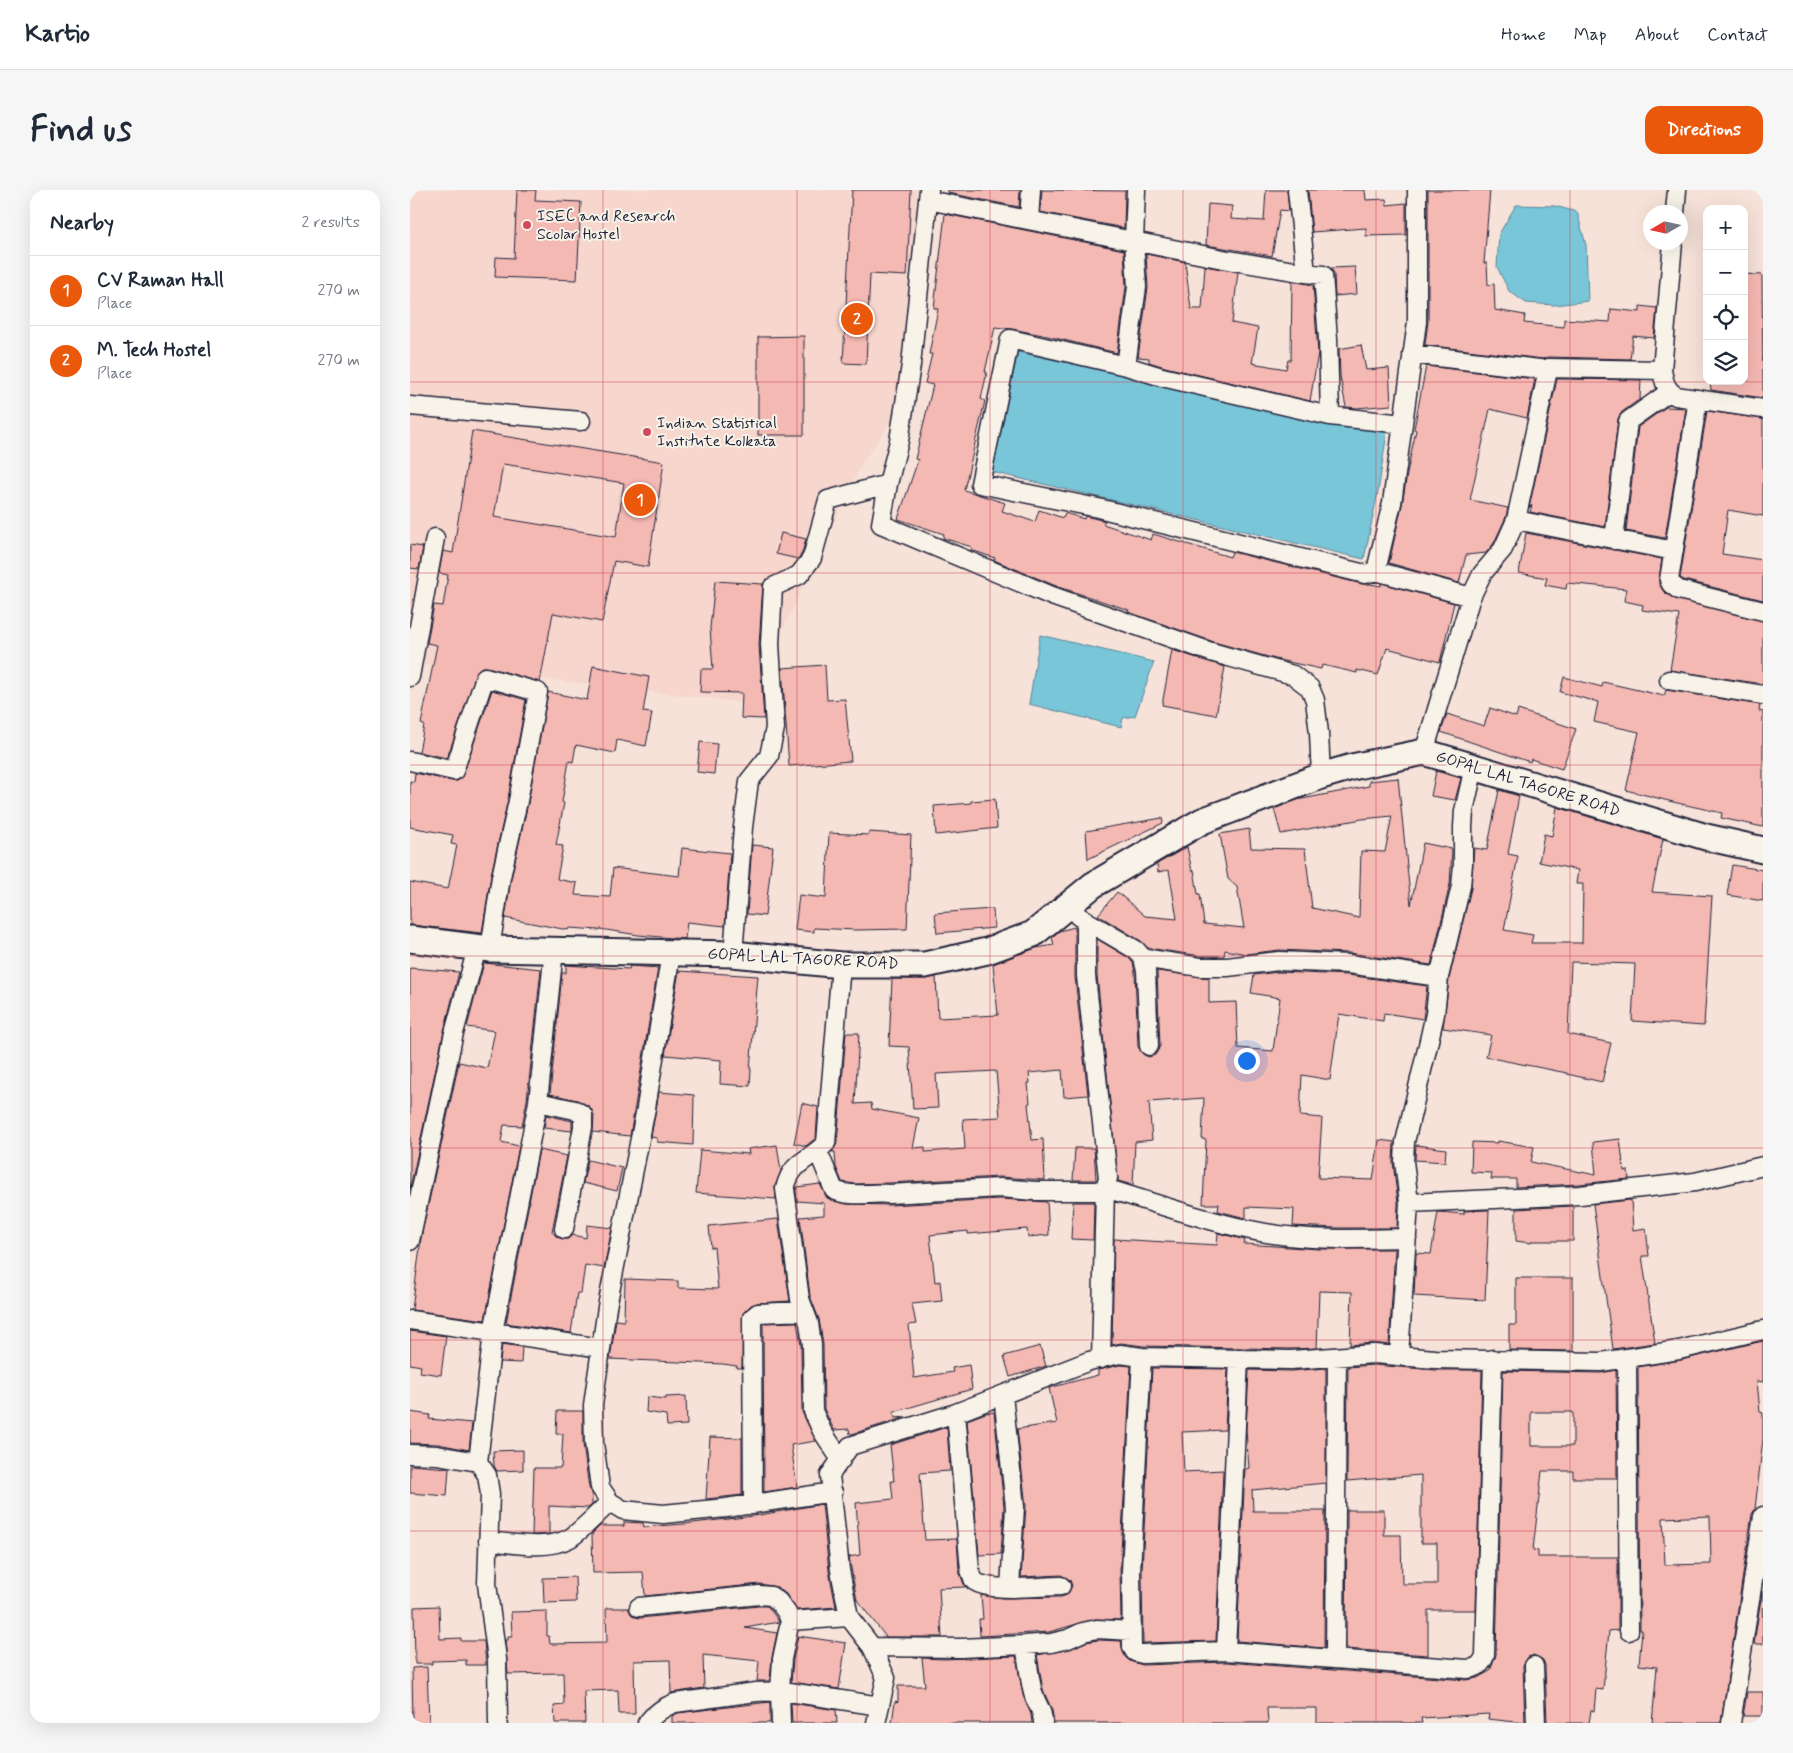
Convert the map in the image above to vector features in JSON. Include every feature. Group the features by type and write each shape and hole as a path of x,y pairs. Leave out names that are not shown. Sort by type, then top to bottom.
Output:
{"street":[{"path":"1028,220 1032,190"},
{"path":"1126,366 1137,287 1134,241 1136,190"},
{"path":"1297,190 1306,273"},
{"path":"1376,571 1392,503 1417,322 1417,190"},
{"path":"1676,205 1677,190"},
{"path":"1320,776 1319,733 1315,700 1310,688 1294,675 1211,652 1052,596 880,524 899,442 911,365 928,195 1028,220 1228,260 1323,275 1328,339 1330,416"},
{"path":"1672,250 1662,370 1669,392 1676,396 1763,409"},
{"path":"1403,424 1330,416 1162,378 1126,366 1010,339 980,484 1098,508 1365,574 1376,571 1471,597"},
{"path":"1412,354 1548,370 1548,368 1662,370"},
{"path":"1424,752 1471,597 1482,574 1503,549 1516,520 1548,370"},
{"path":"1614,540 1628,421 1669,392"},
{"path":"1698,399 1669,580 1674,587 1689,592 1763,611"},
{"path":"410,406 581,420"},
{"path":"734,954 743,827 749,781 769,756 775,728 770,644 773,587 799,575 812,558 828,500 888,484"},
{"path":"1516,520 1674,551"},
{"path":"410,677 435,538"},
{"path":"410,761 454,771 484,677 538,692 518,801 501,877 484,948 453,1037 410,1241"},
{"path":"1669,680 1763,695"},
{"name":"GOPAL LAL TAGORE ROAD","path":"410,939 484,948 671,954 734,954 841,965 925,965 987,951 1033,934 1075,914 1093,885 1202,821 1320,776 1352,767 1424,752 1706,837 1763,850"},
{"path":"1399,1356 1409,1203 1404,1161 1405,1142 1435,1014 1439,976 1461,886 1464,811 1474,767"},
{"path":"1075,914 1136,950 1143,958 1148,987 1149,1046"},
{"path":"1075,914 1086,976 1108,1178 1105,1188 1101,1358"},
{"path":"498,1723 497,1659 487,1584 490,1494 487,1475 478,1462 493,1332 538,1102 554,950"},
{"path":"671,954 646,1108 607,1307 593,1404 594,1443 600,1487 610,1502 623,1510 663,1514 753,1504 833,1492"},
{"path":"1143,958 1200,968 1279,961 1348,964 1439,976"},
{"path":"841,965 826,1143 818,1152 796,1165 788,1176 785,1189 800,1299 809,1323 812,1346 813,1410 822,1431 841,1460"},
{"path":"538,1102 575,1110 582,1115 583,1127 564,1229"},
{"path":"818,1152 834,1190 842,1194 873,1192 889,1194 1000,1188 1035,1191 1097,1191 1105,1188 1211,1220 1266,1233 1307,1238 1407,1238"},
{"path":"1409,1203 1580,1195 1695,1182 1763,1166"},
{"path":"753,1504 752,1318 758,1314 804,1311"},
{"path":"410,1320 601,1348"},
{"path":"876,1723 886,1678 872,1647 849,1617 840,1570 830,1475 850,1446 956,1413 1089,1361 1120,1354 1142,1357 1291,1360 1374,1354 1434,1359 1601,1362 1679,1350 1763,1330"},
{"path":"1142,1357 1130,1571 1132,1647 1135,1652 1143,1654 1226,1651 1467,1669 1474,1668 1483,1661 1485,1655 1493,1359"},
{"path":"1335,1658 1337,1357"},
{"path":"1226,1651 1239,1358"},
{"path":"1627,1358 1628,1631"},
{"path":"1003,1395 1015,1507 1010,1587"},
{"path":"956,1413 970,1570 974,1580 982,1586 1061,1586"},
{"path":"410,1454 436,1455 478,1462"},
{"path":"488,1541 538,1545 554,1544 570,1538 610,1502"},
{"path":"1731,1723 1763,1516"},
{"path":"639,1607 759,1595 771,1596 778,1601 787,1613 790,1621 782,1659 781,1723"},
{"path":"790,1621 849,1617"},
{"path":"872,1647 961,1648 1025,1645 1051,1643 1097,1629 1132,1631"},
{"path":"1025,1645 1035,1700 1040,1706 1043,1723"},
{"path":"1534,1666 1536,1723"},
{"path":"647,1723 663,1707 675,1703 756,1692 780,1691 880,1706"}],"shaded area":[{"name":"Indian Statistical Institute Kolkata","path":"410,190 917,190 906,399 861,465 748,703 410,663"}],"water":[{"path":"1516,205 1555,206 1577,212 1586,245 1588,301 1555,305 1526,303 1509,291 1497,267 1499,234"},
{"path":"1018,352 1387,432 1378,492 1364,559 992,472"},
{"path":"1040,635 1154,662 1135,716 1123,718 1121,727 1029,704"}],"building":[{"name":"ISEC and Research Scolar Hostel","path":"517,190 536,190 535,200 581,202 577,280 495,277 496,257 514,258"},
{"path":"852,190 911,190 907,276 870,274 866,364 843,363"},
{"path":"948,190 1020,190 1019,207 948,193"},
{"path":"1042,190 1125,191 1124,228 1040,212"},
{"path":"1266,190 1287,190 1289,211 1280,210 1272,256 1206,245 1208,204 1232,206 1231,219 1264,221"},
{"path":"1308,190 1365,190 1366,200 1386,199 1387,205 1406,203 1406,235 1366,236 1366,228 1312,232"},
{"path":"1428,190 1490,190 1484,263 1487,263 1488,285 1494,284 1495,310 1525,315 1524,323 1564,327 1564,319 1610,322 1611,309 1640,312 1640,306 1657,308 1654,338 1633,336 1630,359 1548,357 1543,359 1425,345 1428,322"},
{"path":"945,214 1124,250 1126,287 1117,353 1043,335 995,327 981,399 985,401 964,490 1005,503 1002,511 1035,522 1039,510 1063,518 1065,513 1084,519 1085,516 1105,521 1103,524 1151,540 1153,534 1230,557 1232,552 1362,584 1381,586 1381,583 1454,603 1440,662 1387,648 1378,675 1357,670 1357,673 1322,665 1321,669 1279,660 1214,642 1128,612 1129,610 1056,586 994,560 995,558 971,550 972,547 943,538 944,534 898,519 918,460 915,459 933,385 925,383 932,354 929,354 938,309 934,308"},
{"path":"1146,254 1185,262 1191,309 1202,309 1205,266 1238,272 1232,323 1258,328 1252,363 1286,369 1288,360 1291,360 1292,281 1313,285 1318,353 1310,401 1165,367 1149,362 1149,358 1138,357 1148,288"},
{"path":"1355,267 1357,294 1335,296 1334,274 1331,268"},
{"path":"1748,274 1762,275 1763,398 1711,390 1710,385 1748,385"},
{"path":"804,336 804,435 758,435 758,337"},
{"path":"1361,345 1366,370 1389,368 1391,405 1346,407 1340,376 1339,349"},
{"path":"1426,366 1535,379 1527,418 1490,409 1470,500 1508,508 1494,543 1486,553 1466,555 1459,583 1389,563 1402,505"},
{"path":"1557,379 1641,380 1640,399 1622,412 1618,419 1605,527 1530,512 1532,505 1529,508"},
{"path":"1666,407 1686,408 1665,538 1626,531 1638,427"},
{"path":"1707,411 1763,419 1763,516 1728,510 1722,554 1763,560 1763,600 1680,578"},
{"path":"472,431 664,462 648,567 614,561 602,622 553,613 540,682 488,667 482,667 478,670 447,758 419,752 424,725 421,724 437,645 427,643 434,605 443,606 448,575 439,573 443,551 453,553","holes":["503,464 624,483 616,537 494,517"]},
{"path":"781,533 806,539 798,559 776,554"},
{"path":"1526,533 1662,559 1659,584 1664,592 1673,598 1763,621 1763,684 1670,670 1679,615 1642,610 1643,605 1624,601 1626,589 1567,583 1566,589 1545,585 1547,578 1519,573"},
{"path":"410,545 423,547 419,569 410,568"},
{"path":"715,581 763,584 759,645 764,719 741,718 742,693 700,692 701,669 713,669 710,628"},
{"path":"1172,650 1225,667 1216,715 1162,705"},
{"path":"825,665 827,700 845,699 851,761 789,766 782,668"},
{"path":"593,666 649,677 643,712 652,713 646,746 617,740 615,753 576,745 573,762 569,761 562,802 564,803 556,845 563,846 557,879 577,883 575,895 610,897 613,868 679,876 682,848 730,853 725,926 687,922 685,939 638,935 600,929 569,928 568,930 505,918 548,692 587,700"},
{"path":"1564,677 1602,687 1603,682 1664,696 1666,690 1760,705 1759,711 1763,712 1763,827 1721,818 1722,813 1626,790 1639,732 1594,722 1598,702 1560,692"},
{"path":"492,690 526,700 508,799 491,875 482,933 410,925 410,882 448,889 457,845 451,844 453,835 410,827 410,781 414,782 415,773 452,781 462,778"},
{"path":"1490,708 1516,717 1518,710 1576,729 1562,769 1531,759 1530,762 1441,732 1447,714 1484,726"},
{"path":"700,742 717,744 714,774 697,772"},
{"path":"1436,771 1461,778 1455,800 1431,796"},
{"path":"1398,778 1411,905 1423,843 1452,849 1450,884 1431,965 1349,953 1279,950 1246,954 1225,950 1224,956 1201,956 1148,948 1141,941 1098,915 1117,892 1145,916 1177,919 1169,870 1158,872 1157,864 1187,847 1192,871 1194,870 1198,894 1200,894 1204,924 1244,928 1237,887 1228,879 1220,834 1249,829 1251,848 1305,849 1312,908 1359,918 1361,851 1385,852 1392,816 1362,819 1281,834 1274,809 1297,800 1369,786 1369,781"},
{"path":"1499,790 1519,796 1508,854 1518,856 1504,930 1533,935 1531,943 1582,943 1583,884 1576,884 1578,870 1539,862 1544,834 1552,836 1557,807 1663,839 1652,892 1712,896 1704,1026 1632,1021 1635,964 1571,962 1568,1034 1611,1043 1602,1082 1486,1057 1491,1035 1443,1028 1449,979 1471,888 1474,848 1487,850"},
{"path":"995,799 997,828 936,835 934,806"},
{"path":"1162,818 1163,823 1088,859 1086,831"},
{"path":"869,832 911,835 907,929 856,930 814,928 814,932 795,930 799,895 826,898 829,833 869,835"},
{"path":"752,845 773,847 765,916 747,914"},
{"path":"1732,865 1763,870 1763,901 1727,895"},
{"path":"993,909 994,928 937,933 935,913"},
{"path":"1075,927 1075,977 1088,1095 1064,1097 1062,1070 1029,1073 1030,1103 1028,1104 1032,1140 1043,1139 1045,1180 999,1177 889,1183 855,1184 842,1182 836,1167 835,1152 832,1152 837,1144 846,1033 859,1033 855,1104 871,1103 872,1109 919,1118 913,1148 925,1147 925,1152 965,1149 963,1119 1000,1117 996,1071 936,1074 938,1108 913,1109 909,1047 889,1046 892,979 936,977 938,1018 998,1015 993,964 1036,948 1054,945 1052,937 1059,931"},
{"path":"1097,939 1129,958 1133,963 1138,1047 1144,1055 1149,1057 1155,1055 1160,1046 1157,971 1209,978 1209,1003 1236,1002 1238,1048 1273,1051 1280,998 1251,993 1254,975 1279,972 1347,975 1427,986 1423,1019 1384,1013 1383,1021 1339,1014 1330,1080 1302,1075 1300,1116 1322,1118 1318,1178 1373,1180 1379,1140 1394,1142 1393,1162 1398,1203 1397,1228 1293,1226 1294,1209 1246,1207 1246,1218 1218,1211 1219,1204 1203,1204 1206,1140 1202,1139 1204,1098 1149,1102 1152,1140 1135,1142 1133,1185 1118,1181 1097,975"},
{"path":"484,963 541,969 527,1100 522,1126 504,1125 501,1142 519,1146 485,1320 412,1310 421,1238 459,1062 487,1068 495,1031 467,1027"},
{"path":"566,965 629,969 630,966 658,968 630,1136 593,1132 594,1115 589,1106 577,1100 550,1094 562,973 566,973"},
{"path":"410,968 459,972 443,1035 410,1189"},
{"path":"679,971 758,976 750,1086 720,1084 721,1060 665,1055"},
{"path":"659,1092 694,1095 693,1145 657,1142 657,1138 651,1137"},
{"path":"802,1103 818,1107 816,1138 806,1146 794,1143"},
{"path":"546,1115 572,1121 572,1131 544,1128"},
{"path":"1620,1139 1624,1171 1628,1170 1629,1179 1516,1187 1516,1179 1491,1179 1492,1173 1471,1172 1472,1142 1498,1143 1498,1141 1534,1147 1531,1162 1596,1175 1593,1142"},
{"path":"777,1145 781,1171 775,1186 776,1199 696,1193 700,1150 749,1154 748,1149"},
{"path":"1416,1145 1446,1149 1445,1162 1415,1160"},
{"path":"1075,1148 1094,1148 1096,1180 1073,1180"},
{"path":"539,1150 567,1156 552,1232 557,1237 563,1239 568,1239 572,1235 586,1238 587,1225 612,1228 604,1268 585,1265 581,1293 577,1293 571,1333 506,1323"},
{"path":"588,1160 622,1168 617,1191 583,1183"},
{"path":"820,1184 827,1198 846,1204 890,1205 1000,1199 1047,1202 1049,1235 1028,1237 1027,1229 968,1234 968,1231 930,1235 935,1282 940,1281 942,1301 912,1304 916,1324 909,1325 914,1378 953,1372 952,1368 969,1365 972,1389 894,1412 895,1418 906,1417 852,1434 850,1434 849,1429 834,1430 824,1409 823,1344 819,1319 810,1296 800,1217 824,1215 824,1203 797,1201 796,1190 797,1187"},
{"path":"1631,1200 1633,1230 1646,1228 1649,1256 1642,1256 1655,1343 1613,1349 1593,1204"},
{"path":"1073,1202 1094,1202 1093,1240 1071,1239"},
{"path":"1573,1206 1573,1241 1532,1241 1531,1243 1516,1241 1516,1209"},
{"path":"1489,1210 1485,1300 1414,1296 1416,1253 1431,1254 1438,1212 1464,1214 1464,1211"},
{"path":"778,1219 790,1301 757,1303 751,1305 743,1313 742,1368 723,1364 610,1359 616,1320 624,1321 625,1279 678,1281 678,1288 718,1289 714,1247 711,1248 709,1226"},
{"path":"1218,1233 1245,1240 1244,1244 1319,1249 1395,1249 1389,1345 1373,1343 1350,1345 1352,1292 1319,1291 1317,1348 1143,1346 1121,1343 1112,1345 1114,1239 1217,1245"},
{"path":"1516,1278 1573,1278 1573,1351 1509,1350 1509,1325 1516,1325"},
{"path":"797,1322 801,1346 802,1412 816,1441 791,1445 797,1487 764,1492 763,1323"},
{"path":"410,1331 446,1336 441,1375 420,1372 421,1366 410,1364"},
{"path":"1763,1341 1763,1382 1757,1381 1760,1412 1763,1413 1763,1439 1755,1509 1752,1514 1721,1723 1652,1723 1657,1667 1639,1665 1642,1630 1640,1630 1638,1367 1681,1360","holes":["1710,1516 1711,1564 1665,1565 1663,1518"]},
{"path":"502,1344 522,1347 521,1363 500,1362"},
{"path":"1040,1346 1046,1366 1010,1377 1004,1356"},
{"path":"1120,1365 1131,1366 1120,1570 1121,1620 1095,1619 1049,1632 980,1636 979,1619 983,1619 981,1595 1003,1598 1061,1597 1067,1595 1072,1586 1070,1580 1061,1575 1021,1577 1026,1506 1017,1429 1057,1423 1049,1388 1098,1375 1098,1370"},
{"path":"1374,1365 1435,1370 1482,1370 1476,1610 1428,1610 1428,1655 1346,1649 1347,1510 1384,1510 1384,1535 1401,1535 1402,1584 1437,1584 1437,1543 1421,1543 1421,1475 1347,1481 1348,1367"},
{"path":"1152,1368 1228,1369 1225,1430 1182,1432 1184,1472 1223,1470 1216,1641 1143,1643 1142,1571"},
{"path":"1326,1368 1326,1483 1252,1490 1253,1511 1325,1511 1324,1648 1237,1641 1245,1469 1249,1468 1246,1430 1249,1370 1291,1371"},
{"path":"1616,1370 1617,1478 1573,1478 1573,1471 1542,1471 1533,1550 1538,1551 1538,1557 1618,1557 1618,1630 1609,1631 1603,1690 1596,1689 1594,1711 1591,1710 1589,1723 1547,1723 1545,1665 1543,1660 1534,1655 1528,1657 1523,1666 1525,1723 1488,1719 1489,1714 1421,1718 1422,1723 1317,1723 1317,1708 1267,1708 1268,1723 1054,1723 1052,1710 1043,1690 1037,1655 1070,1649 1086,1642 1098,1640 1121,1641 1126,1658 1143,1665 1226,1662 1466,1680 1477,1678 1490,1671 1496,1655 1503,1371 1601,1373","holes":["1531,1412 1573,1412 1573,1446 1531,1446"]},
{"path":"686,1396 687,1425 667,1426 666,1415 646,1412 647,1397 666,1399 666,1397"},
{"path":"557,1411 583,1411 583,1444 589,1488 592,1494 592,1505 588,1508 549,1506 549,1534 532,1535 534,1468 561,1468 563,1434 556,1434"},
{"path":"410,1412 430,1415 429,1419 472,1423 469,1450 438,1444 410,1443"},
{"path":"994,1412 1004,1507 1001,1554 979,1555 967,1420"},
{"path":"947,1427 950,1471 920,1473 925,1540 957,1539 959,1571 965,1587 939,1588 942,1637 886,1637 857,1600 849,1557 860,1555 856,1503 893,1499 891,1481 894,1481 890,1445"},
{"path":"710,1437 742,1438 742,1495 706,1499"},
{"path":"523,1450 523,1470 497,1471 494,1466 493,1451"},
{"path":"410,1465 449,1468 447,1496 410,1493"},
{"path":"822,1504 829,1571 836,1607 797,1610 786,1594 777,1587 760,1584 645,1596 643,1572 593,1573 592,1534 600,1526 624,1526 624,1522 643,1523 644,1527 684,1524 754,1516"},
{"path":"575,1577 576,1602 544,1603 543,1578"},
{"path":"1762,1591 1763,1644 1754,1644"},
{"path":"439,1606 440,1639 461,1638 461,1641 484,1641 486,1665 466,1665 466,1660 432,1661 432,1664 415,1664 414,1607"},
{"path":"767,1606 779,1622 745,1628 777,1633 770,1681 757,1681 759,1661 703,1655 704,1688 671,1693 670,1660 634,1661 635,1714 619,1714 618,1690 584,1691 585,1723 555,1723 554,1706 564,1705 563,1673 508,1674 505,1640 508,1640 508,1637 512,1637 511,1612 547,1611 547,1636 549,1636 550,1644 607,1643 606,1608 628,1608 631,1614 640,1618"},
{"path":"798,1636 846,1643 839,1689 791,1682"},
{"path":"1016,1656 1023,1695 1031,1714 1032,1723 892,1723 895,1701 898,1702 898,1686 925,1686 922,1658"},
{"path":"427,1667 429,1723 413,1723 412,1668"},
{"path":"1747,1692 1763,1692 1763,1716 1743,1716"},
{"path":"770,1702 770,1723 672,1723 672,1716 678,1713"},
{"path":"791,1703 836,1710 837,1723 792,1723"}],"place":[{"name":"ISEC and Research Scolar Hostel","path":"527,225"},
{"name":"M. Tech Hostel","path":"857,319"},
{"name":"Indian Statistical Institute Kolkata","path":"647,432"},
{"name":"CV Raman Hall","path":"640,500"}]}
